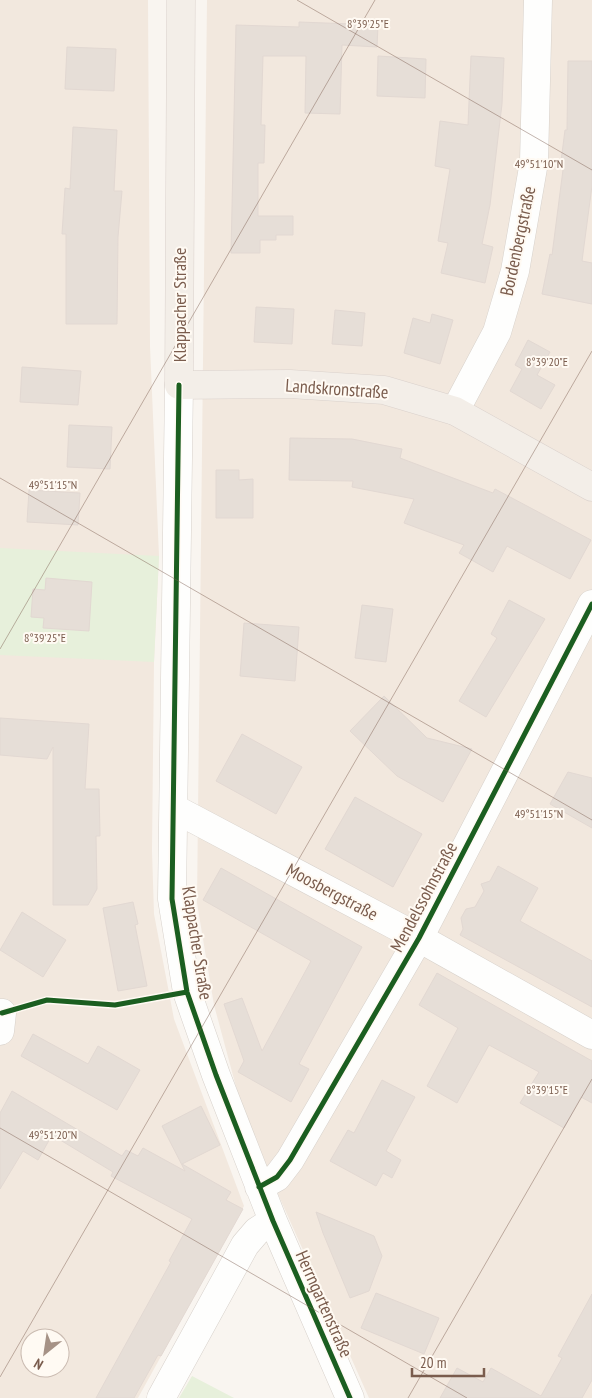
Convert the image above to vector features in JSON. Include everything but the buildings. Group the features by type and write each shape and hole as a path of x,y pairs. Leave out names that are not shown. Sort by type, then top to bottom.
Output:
{"main road":[{"name":"Klappacher Straße","path":"179,385 181,0"},
{"name":"Landskronstraße","path":"179,385 290,384 384,390 454,411 592,486"}],"street":[{"name":"Bordenbergstraße","path":"454,411 497,332 515,271 534,162 538,0"},
{"name":"Klappacher Straße","path":"179,385 175,809 172,899 187,992 219,1084 273,1221"},
{"name":"Mendelssohnstraße","path":"259,1188 277,1176 290,1160 419,938 592,604"},
{"name":"Moosbergstraße","path":"175,809 419,938 592,1035"},
{"path":"161,1398 245,1245 257,1231 273,1221"},
{"name":"Herrngartenstraße","path":"273,1221 350,1398"}],"shaded area":[{"path":"0,0 148,0 150,346 159,556 154,662 152,851 154,914 174,1019 244,1206 138,1398 0,1398"},
{"path":"207,0 592,0 592,1398 369,1398 245,1120 214,1005 197,903"}],"green space":[{"path":"0,548 159,556 154,662 0,655"},
{"path":"192,1376 234,1398 179,1398"}],"cycle path":[{"path":"179,385 172,899 187,992 216,1075 273,1221 350,1398"},
{"path":"259,1187 277,1177 290,1160 419,938 592,604"},
{"path":"2,1013 47,1000 115,1005 187,992"}]}
